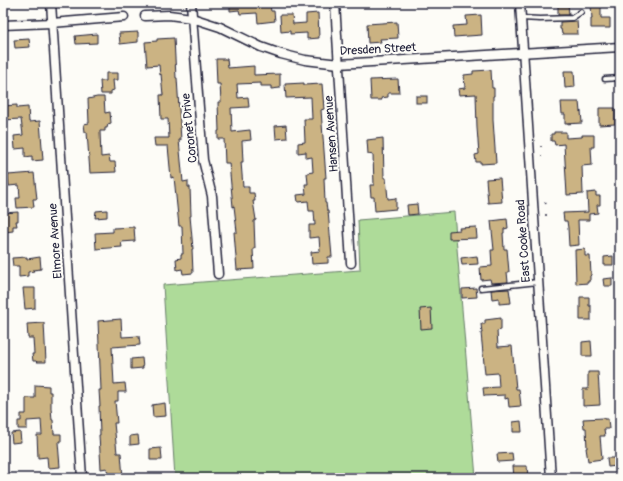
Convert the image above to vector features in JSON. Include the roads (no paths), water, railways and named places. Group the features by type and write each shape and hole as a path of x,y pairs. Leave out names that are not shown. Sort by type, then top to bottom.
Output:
{"street":[{"name":"Elmore Avenue","path":"51,3 82,478"},
{"name":"Coronet Drive","path":"191,3 203,160 212,196 218,274"},
{"name":"Hansen Avenue","path":"335,3 352,263"},
{"name":"East Cooke Road","path":"520,3 551,478"},
{"name":"Dresden Street","path":"145,16 169,15 192,18 220,27 262,47 281,54 305,60 339,64 620,47"},
{"path":"3,25 52,23 124,17"}],"lane":[{"path":"521,18 572,18 581,12"},
{"path":"605,79 620,78"},
{"path":"481,288 538,282"}]}
